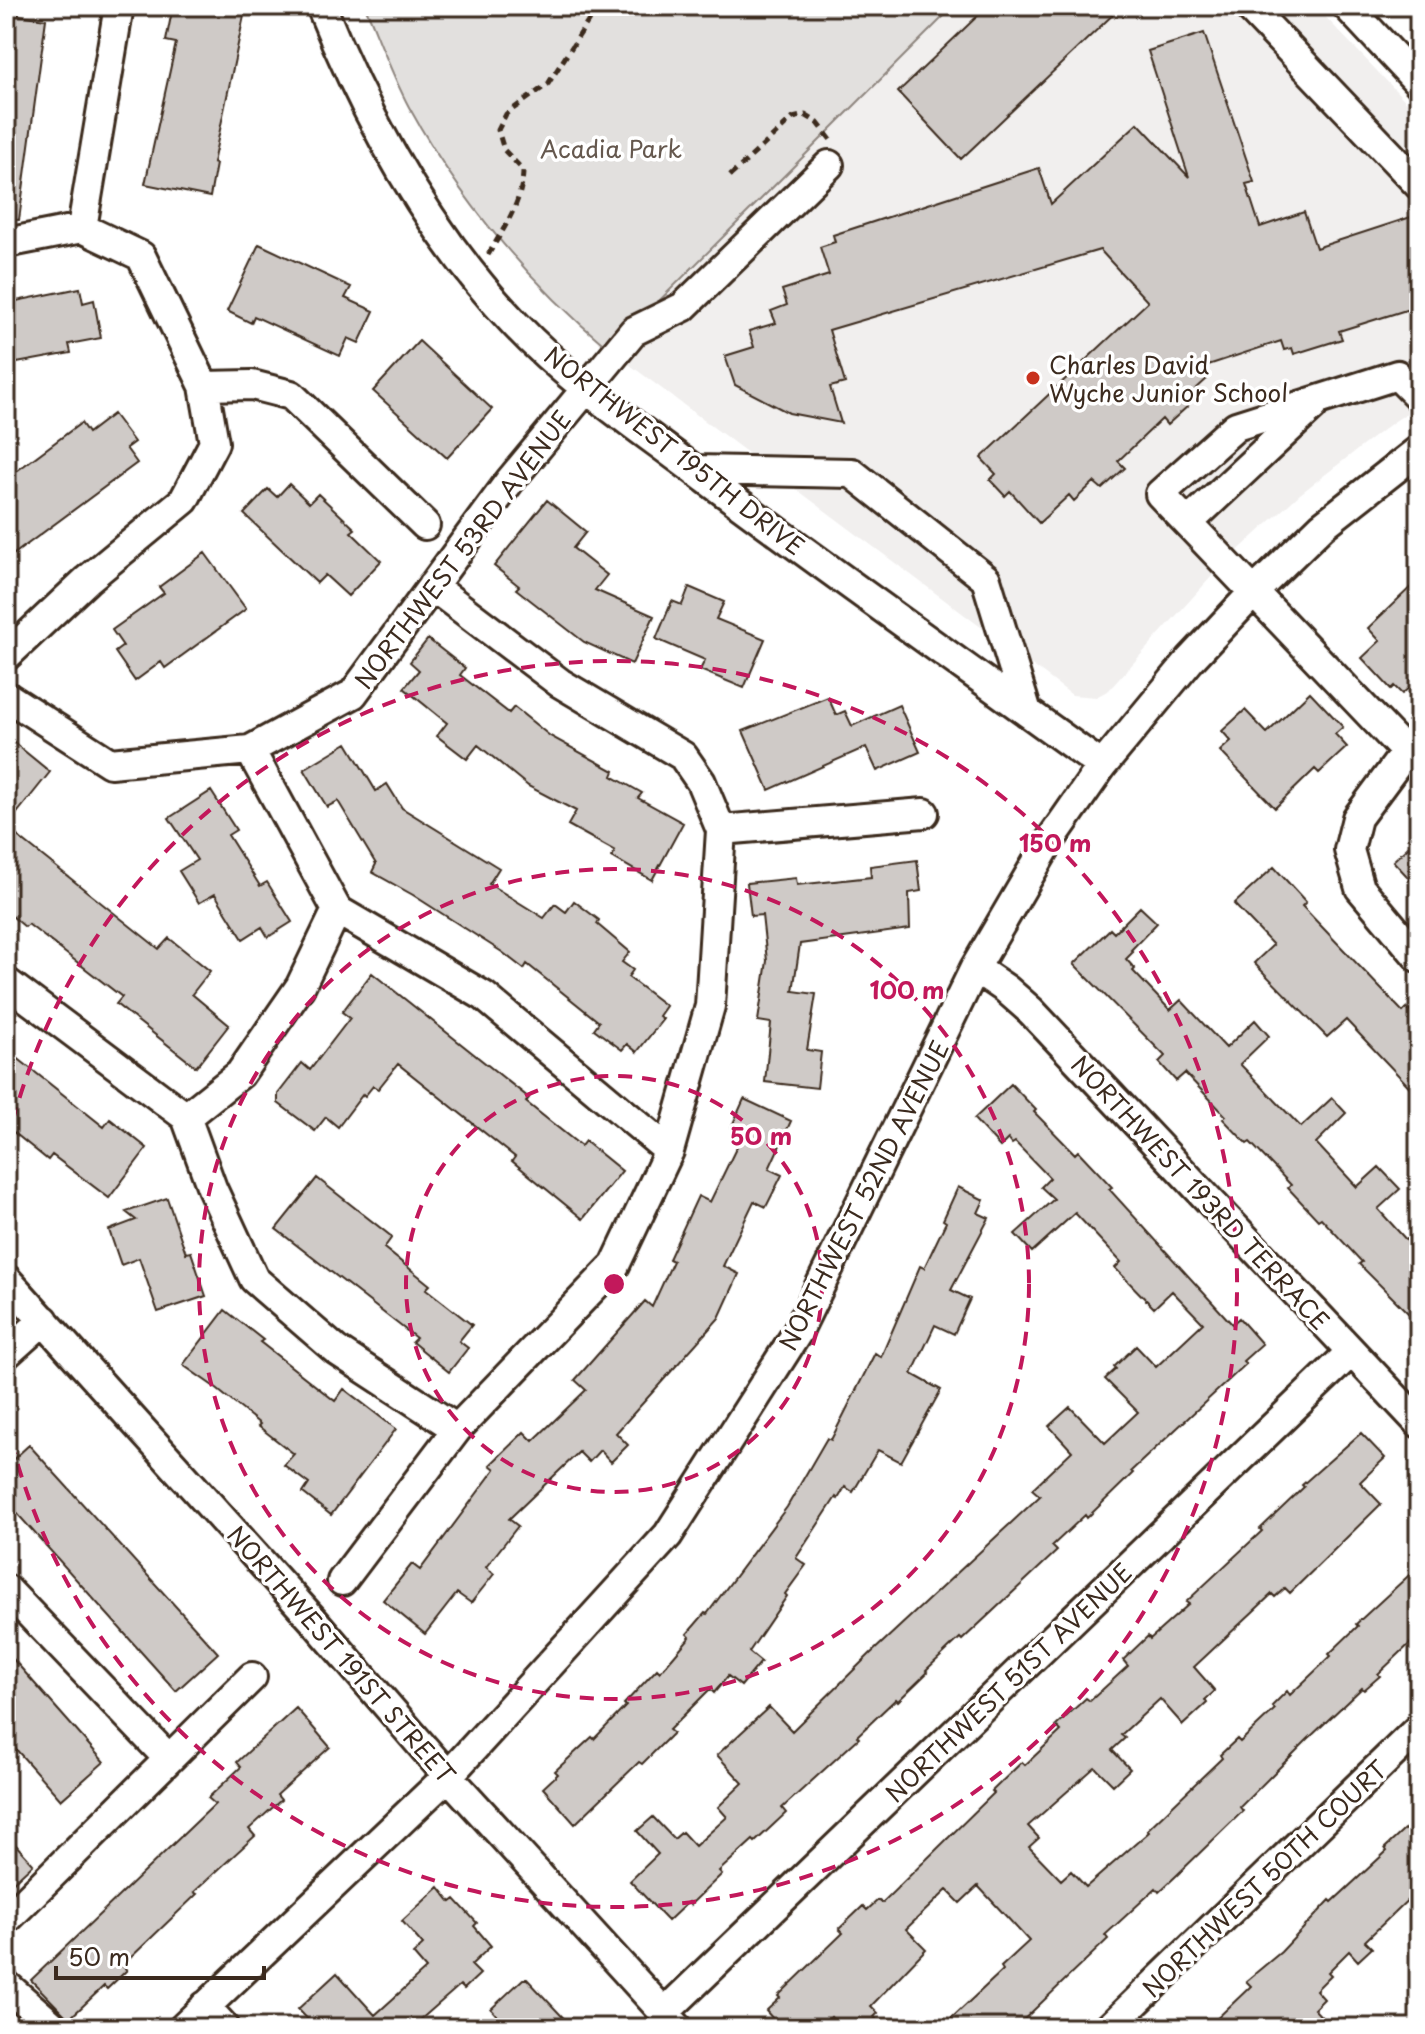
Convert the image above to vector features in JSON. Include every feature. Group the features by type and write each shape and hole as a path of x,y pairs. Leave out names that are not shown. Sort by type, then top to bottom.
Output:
{"street":[{"path":"82,228 119,6"},
{"name":"NORTHWEST 195TH DRIVE","path":"321,6 350,77 404,178 516,325 585,387 1102,766"},
{"path":"1248,6 1419,185"},
{"path":"1347,6 1419,83"},
{"name":"NORTHWEST 53RD AVENUE","path":"6,696 110,763 250,750 353,694 509,482 634,331 683,307 829,165"},
{"path":"6,243 82,228 141,256 204,386 214,443 184,500 87,580 6,656"},
{"path":"1419,397 1397,375 1236,426 1160,494 1254,592 1412,747 1357,818 1349,850 1360,888 1419,958"},
{"path":"204,386 252,385 291,395 425,525"},
{"path":"1188,523 1319,400"},
{"name":"NORTHWEST 52ND AVENUE","path":"183,2028 448,1776 668,1535 797,1333 975,968 1047,845 1102,766 1190,660 1254,592 1322,526 1419,450"},
{"path":"696,470 852,473 986,579 1027,712"},
{"path":"342,1581 457,1429 615,1265 669,1151 710,1006 721,830 701,782 683,756 560,683 432,586"},
{"path":"250,750 337,910 484,996 669,1151"},
{"path":"721,830 924,813"},
{"path":"186,1117 240,1074 300,987 337,910"},
{"name":"NORTHWEST 193RD TERRACE","path":"975,968 1031,1011 1419,1423"},
{"path":"6,982 186,1117 212,1188 254,1279 336,1350 457,1429"},
{"name":"NORTHWEST 191ST STREET","path":"6,1279 315,1622 448,1776 672,2020"},
{"path":"6,1354 44,1320"},
{"name":"NORTHWEST 51ST AVENUE","path":"672,2020 1351,1352"},
{"path":"9,1598 169,1759"},
{"path":"6,1920 252,1677"},
{"name":"NORTHWEST 50TH COURT","path":"1109,2028 1419,1728"},
{"path":"6,1985 55,2028"},
{"path":"205,2006 225,2028"}],"path":[{"path":"476,276 511,215 523,186 523,170 504,150 498,130 506,114 548,84 598,6"},
{"path":"730,176 793,118 805,115 818,123 831,139 829,165"}],"shaded area":[{"name":"Charles David Wyche Junior School","path":"954,6 1315,6 1419,115 1419,405 1300,494 1221,566 1109,690 1096,697 1072,695 610,350"}],"green space":[{"name":"Acadia Park","path":"365,6 954,6 610,350 524,268 451,175 403,95"}],"building":[{"path":"173,6 246,6 213,163 216,164 210,197 145,184 176,43 166,41"},
{"path":"988,6 1122,6 961,159 898,92"},
{"path":"6,13 46,19 19,220 6,219"},
{"path":"1204,33 1254,182 1246,184 1260,227 1304,212 1316,248 1414,216 1419,231 1419,306 1339,331 1342,339 1294,354 1292,348 1284,350 1281,341 1199,368 1208,378 1183,401 1188,406 1167,425 1162,419 1118,461 1125,468 1102,489 1094,482 1074,501 1069,495 1039,523 1010,491 1005,496 990,480 996,474 981,458 1148,302 1100,250 829,330 845,383 830,387 841,423 789,413 735,385 725,356 754,347 749,331 776,323 771,311 787,305 782,290 829,275 820,247 835,242 833,235 1039,168 1051,204 1138,123 1189,177 1148,51"},
{"path":"259,244 351,287 345,298 374,311 359,343 348,338 340,356 254,316 251,323 227,311"},
{"path":"80,288 83,303 94,300 101,338 69,344 71,353 6,365 6,303"},
{"path":"419,341 492,409 447,458 373,391"},
{"path":"113,414 134,442 126,448 137,463 6,560 6,479 81,423 88,433"},
{"path":"289,484 309,503 318,494 355,529 351,532 381,561 348,596 325,575 317,583 244,514 268,489 277,497"},
{"path":"547,500 586,532 573,548 607,575 595,590 654,616 632,664 584,642 516,589 519,586 494,566"},
{"path":"205,553 246,609 165,668 161,662 135,681 115,652 123,646 112,630 164,593 159,587"},
{"path":"1419,579 1419,679 1402,694 1394,686 1391,689 1362,658 1380,641 1368,628"},
{"path":"689,587 724,602 716,619 765,639 744,688 700,670 705,660 656,639 672,601 682,605"},
{"path":"428,639 465,668 460,675 509,713 514,707 550,736 614,771 612,776 642,793 638,798 683,823 652,880 612,857 615,851 568,825 576,811 528,786 478,745 467,759 437,736 447,723 404,688 419,670 410,662"},
{"path":"1310,692 1343,727 1335,734 1347,747 1319,773 1315,769 1275,808 1220,751 1231,741 1222,731 1245,710 1267,733"},
{"path":"828,697 836,715 845,711 852,726 899,705 920,752 877,771 866,747 769,790 743,731"},
{"path":"6,736 50,772 6,827"},
{"path":"347,743 376,791 387,784 402,808 499,868 489,884 544,918 555,904 566,912 574,901 599,920 597,924 630,952 622,962 633,970 628,977 666,1006 659,1016 663,1019 637,1052 627,1044 622,1050 594,1029 599,1022 527,964 524,969 413,895 372,872 376,864 338,801 327,807 304,769"},
{"path":"211,791 236,830 228,835 260,886 267,882 292,922 268,937 262,927 243,939 215,894 199,903 179,871 197,860 169,818"},
{"path":"6,827 159,949 169,938 210,971 192,994 229,1025 196,1067 116,1004 122,997 28,924 25,927 6,911"},
{"path":"1419,837 1419,889 1393,861"},
{"path":"917,860 921,891 909,893 910,929 800,944 793,991 816,994 807,1050 821,1052 817,1088 765,1082 771,1023 758,1021 767,961 762,915 751,916 747,883 796,878 797,885 871,877 870,866"},
{"path":"1274,867 1306,902 1302,906 1403,1012 1407,1008 1419,1021 1419,1097 1346,1020 1327,1037 1254,963 1273,945 1234,904"},
{"path":"1140,907 1157,923 1126,959 1135,969 1133,971 1170,1010 1181,1000 1226,1048 1255,1020 1269,1036 1240,1064 1301,1127 1332,1098 1346,1113 1316,1143 1357,1187 1379,1167 1400,1189 1378,1209 1419,1254 1419,1324 1359,1264 1362,1262 1321,1218 1318,1220 1288,1188 1291,1185 1250,1142 1247,1144 1223,1119 1226,1116 1185,1073 1176,1081 1159,1062 1165,1056 1074,964 1110,929 1114,933"},
{"path":"372,973 529,1098 526,1102 581,1146 585,1141 622,1171 583,1219 512,1161 515,1157 398,1064 378,1089 373,1086 365,1096 363,1094 338,1127 326,1117 315,1131 278,1103 278,1094 302,1063 310,1070 350,1018 342,1012"},
{"path":"6,1049 104,1127 110,1119 147,1148 109,1198 52,1155 48,1160 6,1126"},
{"path":"1011,1084 1075,1154 1078,1151 1112,1187 1109,1189 1232,1324 1239,1318 1262,1344 1243,1361 1246,1364 1131,1471 1133,1473 1087,1518 1085,1515 1052,1546 1057,1551 926,1670 928,1672 898,1701 896,1699 857,1736 859,1738 782,1808 786,1813 719,1871 722,1874 690,1905 688,1902 668,1921 630,1881 658,1854 637,1831 653,1817 674,1839 682,1832 695,1846 727,1817 718,1807 743,1783 717,1755 769,1707 792,1731 1040,1496 1032,1489 1072,1451 1049,1426 1070,1407 1105,1443 1138,1412 1105,1379 1116,1369 1114,1367 1136,1346 1156,1367 1203,1323 1172,1291 1154,1308 1115,1268 1121,1262 1075,1213 1032,1252 1015,1234 1054,1199 1041,1187 1050,1178 1015,1142 1012,1144 1008,1139 1000,1147 974,1119"},
{"path":"744,1099 791,1121 769,1169 782,1175 766,1207 754,1201 723,1266 739,1274 719,1318 616,1433 628,1445 611,1462 600,1450 589,1462 579,1452 509,1519 518,1526 486,1567 494,1574 471,1603 457,1593 425,1634 383,1600 412,1564 420,1570 495,1469 490,1465 524,1432 533,1441 586,1390 575,1380 645,1301 652,1307 673,1261 669,1259 698,1196 710,1202 742,1136 742,1133 731,1128"},
{"path":"317,1178 392,1237 384,1248 430,1285 426,1289 472,1325 459,1341 468,1348 449,1372 412,1342 416,1338 276,1229"},
{"path":"958,1187 984,1200 978,1213 989,1218 951,1290 970,1299 954,1334 935,1325 912,1374 941,1390 901,1462 878,1450 853,1492 845,1487 838,1499 836,1497 796,1558 806,1565 749,1652 761,1662 741,1686 728,1676 714,1693 710,1689 669,1730 673,1733 642,1764 639,1762 575,1824 543,1788 558,1774 555,1771 592,1737 594,1739 626,1706 624,1704 657,1669 660,1672 690,1637 687,1634 707,1614 787,1507 827,1438 831,1440 875,1353 881,1357 920,1266 924,1268 946,1222 943,1220"},
{"path":"167,1198 186,1253 191,1252 206,1296 158,1312 139,1258 121,1265 109,1230 136,1220 126,1212"},
{"path":"225,1310 335,1401 344,1389 396,1429 331,1515 303,1493 309,1484 284,1465 294,1454 183,1365"},
{"path":"1361,1433 1385,1458 1360,1482 1381,1504 1290,1593 1285,1588 1275,1597 1272,1594 1194,1667 1215,1691 1205,1700 1207,1703 1183,1725 1160,1699 1121,1735 1125,1738 1112,1750 1130,1769 1113,1785 1095,1767 1028,1826 1039,1838 1029,1847 1061,1880 1071,1871 1086,1887 1149,1832 1147,1830 1222,1758 1220,1755 1237,1739 1240,1742 1275,1709 1272,1706 1287,1691 1290,1695 1331,1656 1329,1654 1358,1626 1356,1624 1419,1566 1419,1635 1378,1674 1380,1676 1364,1690 1362,1688 1308,1739 1240,1807 1243,1811 1159,1892 1156,1888 1105,1935 1108,1939 1015,2028 941,2028 1029,1941 978,1886 960,1903 947,1890 906,1929 926,1949 871,2006 878,2013 874,2017 885,2028 841,2028 831,2017 820,2028 781,2028 766,2011 843,1933 839,1929 863,1906 867,1910 878,1900 882,1903 1022,1762 1025,1765 1061,1731 1056,1726 1086,1698 1090,1701 1128,1666 1123,1660 1189,1604 1186,1602 1262,1531 1260,1529 1304,1487 1302,1485"},
{"path":"29,1445 218,1653 176,1691 6,1501 6,1466"},
{"path":"6,1651 104,1762 61,1800 6,1738"},
{"path":"296,1708 330,1747 277,1795 281,1800 249,1829 255,1836 194,1892 197,1894 122,1966 127,1970 107,1989 104,1986 69,2019 31,1980 215,1804 208,1798 241,1767 237,1762"},
{"path":"1419,1816 1419,1889 1365,1941 1372,1948 1358,1961 1349,1951 1328,1972 1331,1975 1316,1990 1324,1999 1314,2009 1332,2028 1207,2028 1251,1986 1246,1981 1281,1952 1330,1900 1332,1902 1387,1851 1385,1848"},
{"path":"6,1834 33,1864 6,1889"},
{"path":"439,1887 451,1902 455,1899 477,1923 474,1926 491,1946 471,1965 480,1974 464,1989 460,1985 411,2028 316,2028 298,2009 337,1973 375,2015 426,1969 413,1954 423,1945 402,1921"},
{"path":"523,1979 527,1979 573,2028 508,2028 491,2009"}],"place":[{"name":"Charles David Wyche Junior School","path":"1033,378"}]}
